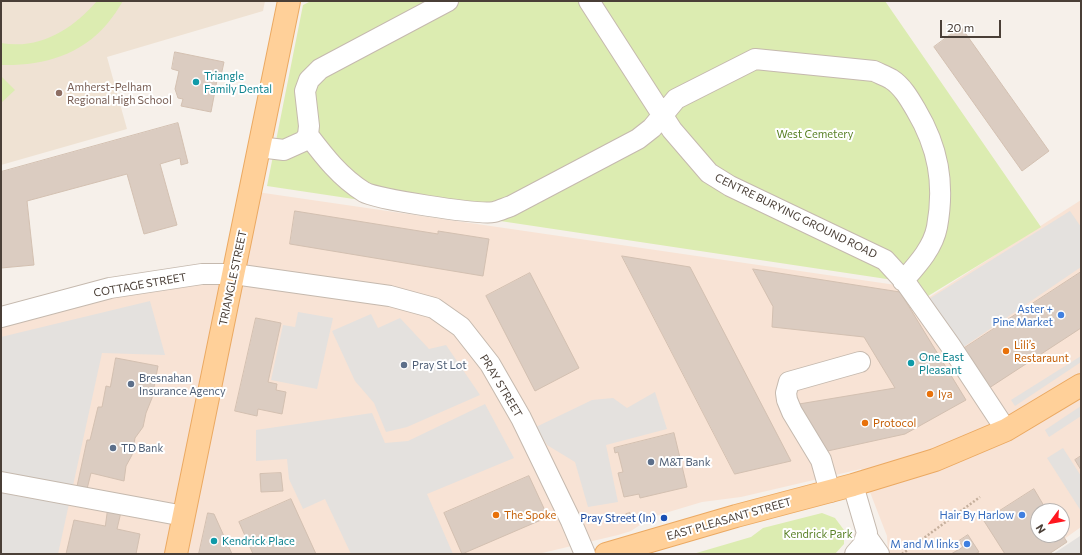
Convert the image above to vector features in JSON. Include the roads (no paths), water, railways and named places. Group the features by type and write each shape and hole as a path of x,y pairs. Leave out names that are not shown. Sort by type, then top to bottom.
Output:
{"main road":[{"name":"TRIANGLE STREET","path":"176,554 289,1"},
{"name":"EAST PLEASANT STREET","path":"606,554 736,516 853,486 936,460 1006,430 1081,385"}],"street":[{"path":"448,1 320,69 309,80 305,91 308,135 324,156 345,178 365,193 413,203 475,212 494,212 511,206 638,139 652,128 676,99 755,59 874,71 891,79 906,93 928,130 938,160 940,183 936,228 923,258 903,281"},
{"name":"CENTRE BURYING GROUND ROAD","path":"589,1 662,115 691,154 709,173 730,186 885,260 903,281 950,345 1006,430"},
{"path":"259,147 284,150 304,140 308,135"},
{"name":"COTTAGE STREET","path":"1,317 110,288 202,274 234,274"},
{"name":"PRAY STREET","path":"234,274 390,296 434,308 461,327 490,364 521,418 571,521 585,554"},
{"path":"830,492 821,460 792,412 786,393 789,382 860,362"},
{"path":"1,482 184,516"},
{"path":"853,486 864,517 867,537 879,554"},
{"path":"855,554 867,537"}],"place":[{"name":"Triangle Family Dental","path":"196,82"},
{"name":"Amherst-Pelham Regional High School","path":"59,93"},
{"name":"Aster + Pine Market","path":"1061,315"},
{"name":"Lili’s Restaraunt","path":"1006,351"},
{"name":"One East Pleasant","path":"911,363"},
{"name":"Pray St Lot","path":"404,365"},
{"name":"Bresnahan Insurance Agency","path":"131,384"},
{"name":"Iya","path":"930,394"},
{"name":"Protocol","path":"865,423"},
{"name":"TD Bank","path":"113,448"},
{"name":"M&T Bank","path":"651,462"},
{"name":"The Spoke","path":"496,515"},
{"name":"Hair By Harlow","path":"1022,515"},
{"name":"Pray Street (In)","path":"664,518"},
{"name":"Kendrick Place","path":"214,541"},
{"name":"M and M links","path":"967,544"}],"park label":[{"name":"West Cemetery","path":"815,134"},
{"name":"Kendrick Park","path":"818,534"}]}
